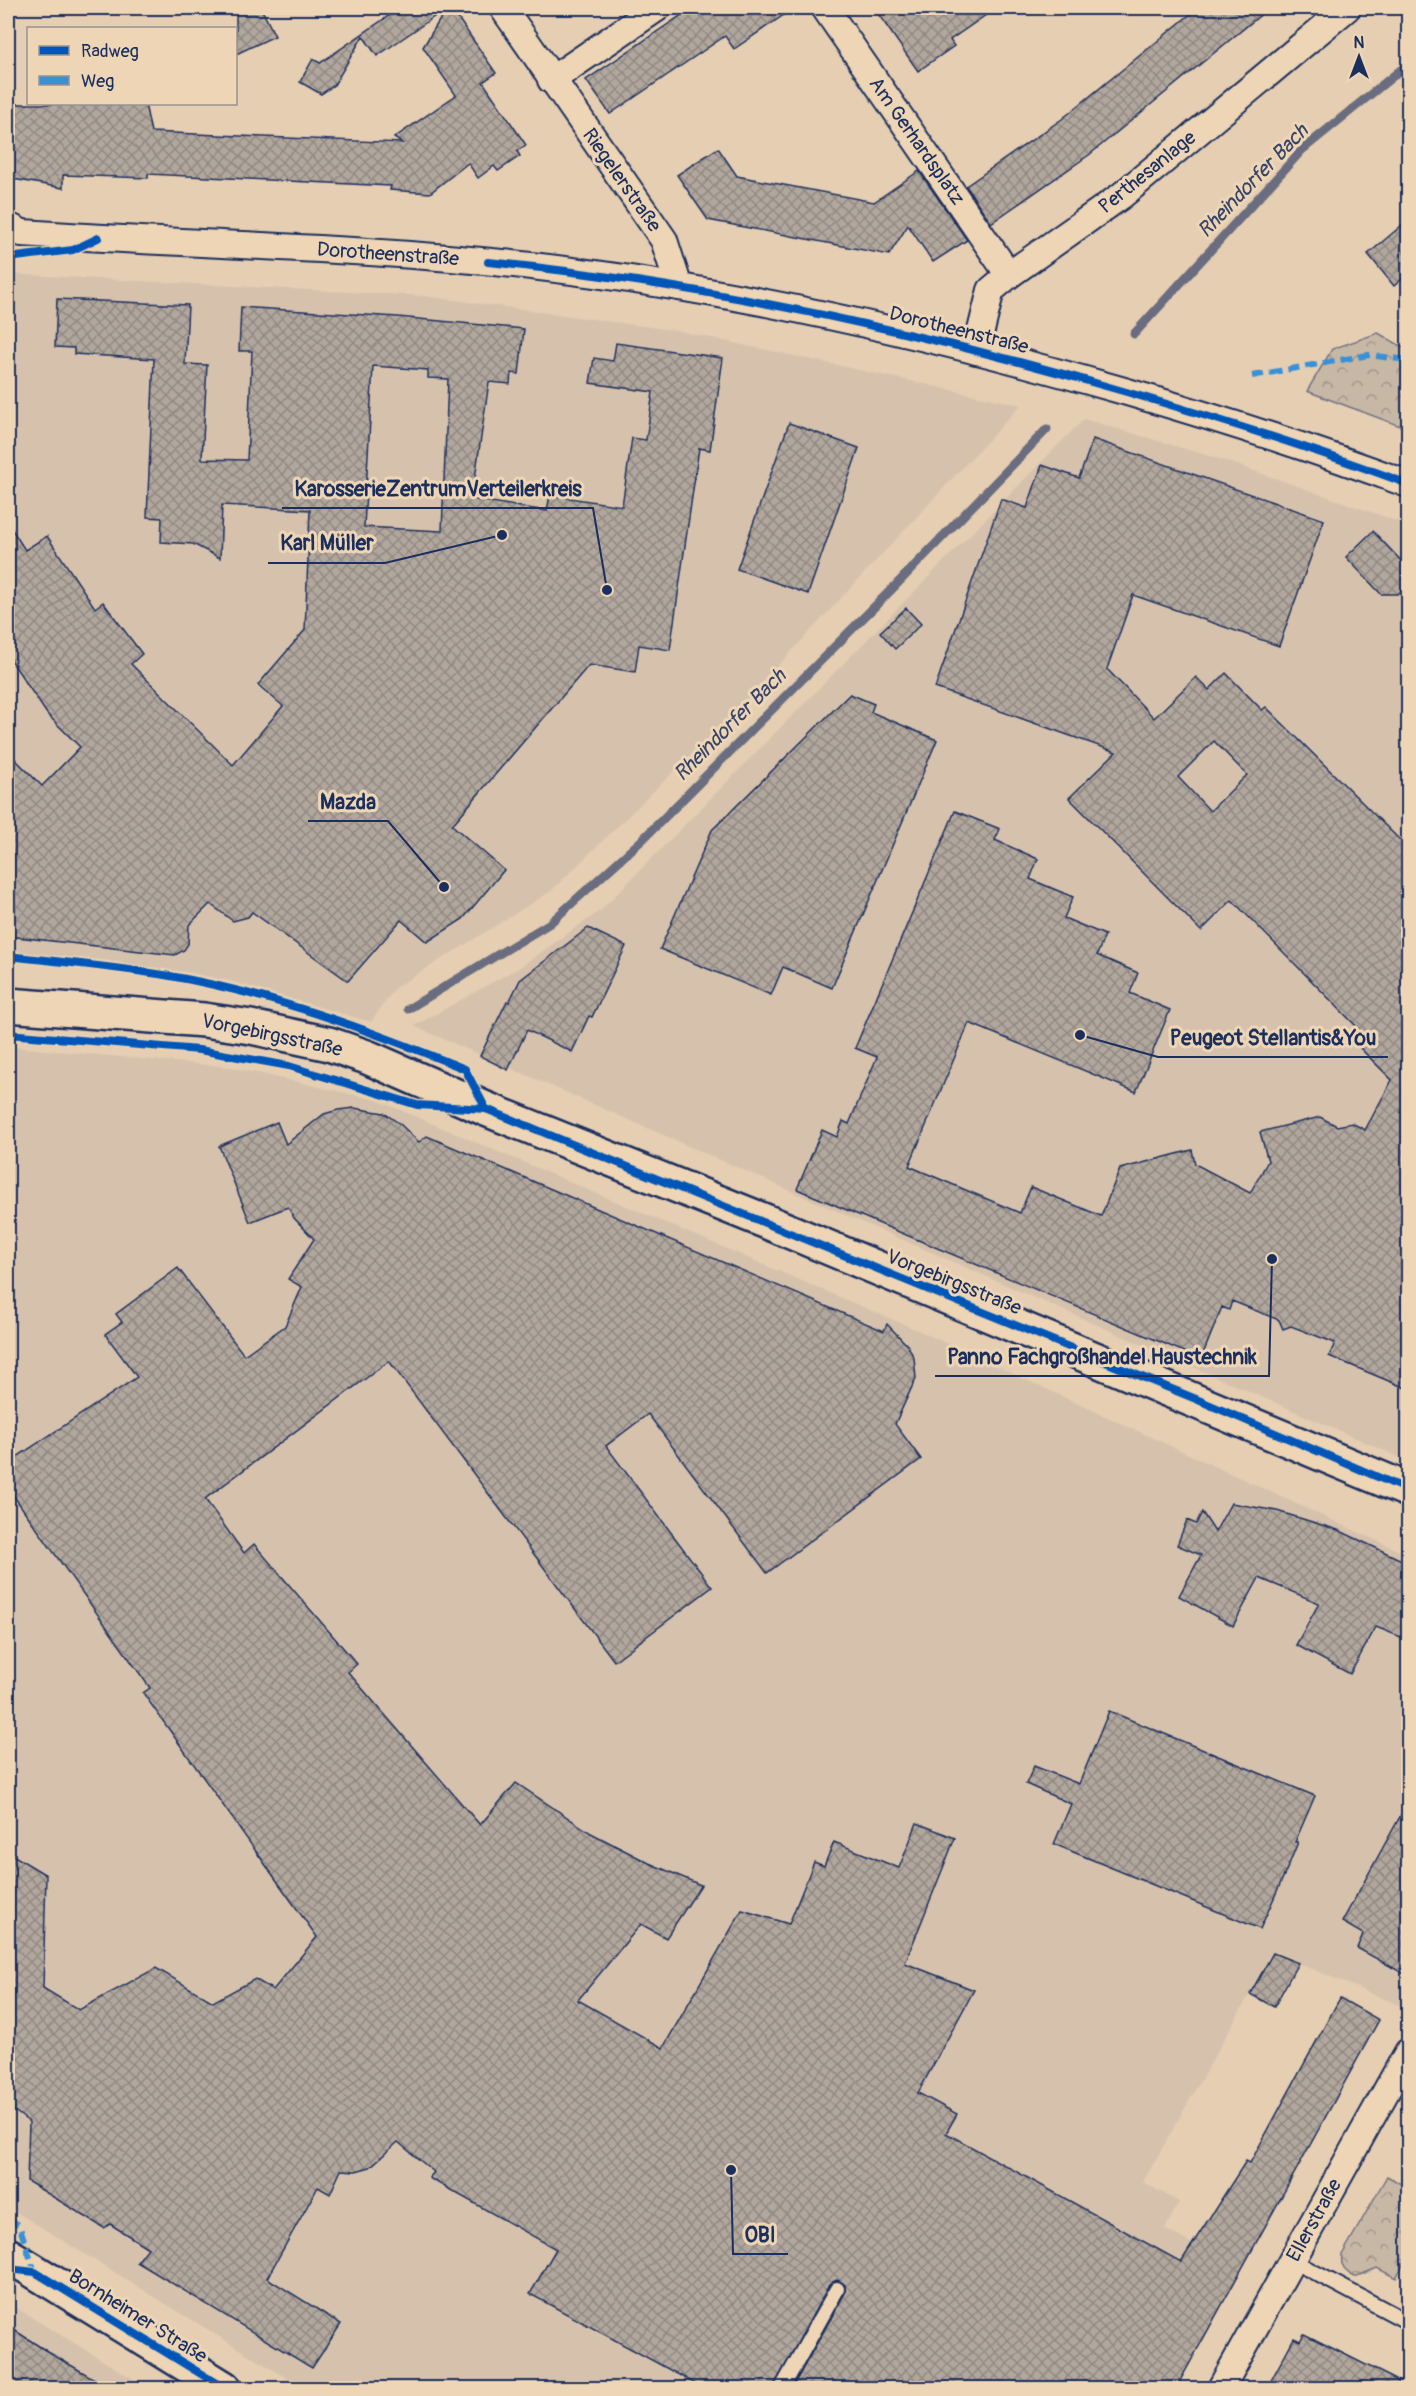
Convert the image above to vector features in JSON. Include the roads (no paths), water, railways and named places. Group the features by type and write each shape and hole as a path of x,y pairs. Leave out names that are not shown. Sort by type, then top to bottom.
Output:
{"street":[{"name":"Riegelerstraße","path":"503,8 664,240 679,287"},
{"path":"551,80 657,8"},
{"name":"Am Gerhardsplatz","path":"825,8 1009,275"},
{"name":"Perthesanlage","path":"976,351 991,290 1121,196 1347,8"},
{"name":"Dorotheenstraße","path":"12,233 375,252 541,267 679,287 868,324 1049,369 1227,422 1408,484"},
{"name":"Vorgebirgsstraße","path":"12,1001 204,1020 251,1027 329,1044 750,1215 1408,1490"},
{"name":"Ellerstraße","path":"1221,2388 1408,2052"},
{"name":"Bornheimer Straße","path":"8,2255 224,2388"}],"lane":[{"path":"1291,2260 1408,2322"},
{"path":"782,2388 837,2289"}],"waterway":[{"name":"Rheindorfer Bach","path":"1134,334 1302,150 1408,64"},
{"name":"Rheindorfer Bach","path":"408,1009 550,923 642,840 893,588 1047,429"}],"place":[{"name":"Karl Müller","path":"502,535"},
{"name":"KarosserieZentrumVerteilerkreis","path":"607,590"},
{"name":"Mazda","path":"444,887"},
{"name":"Peugeot Stellantis&You","path":"1080,1035"},
{"name":"Panno Fachgroßhandel Haustechnik","path":"1272,1259"},
{"name":"OBI","path":"731,2170"}]}
